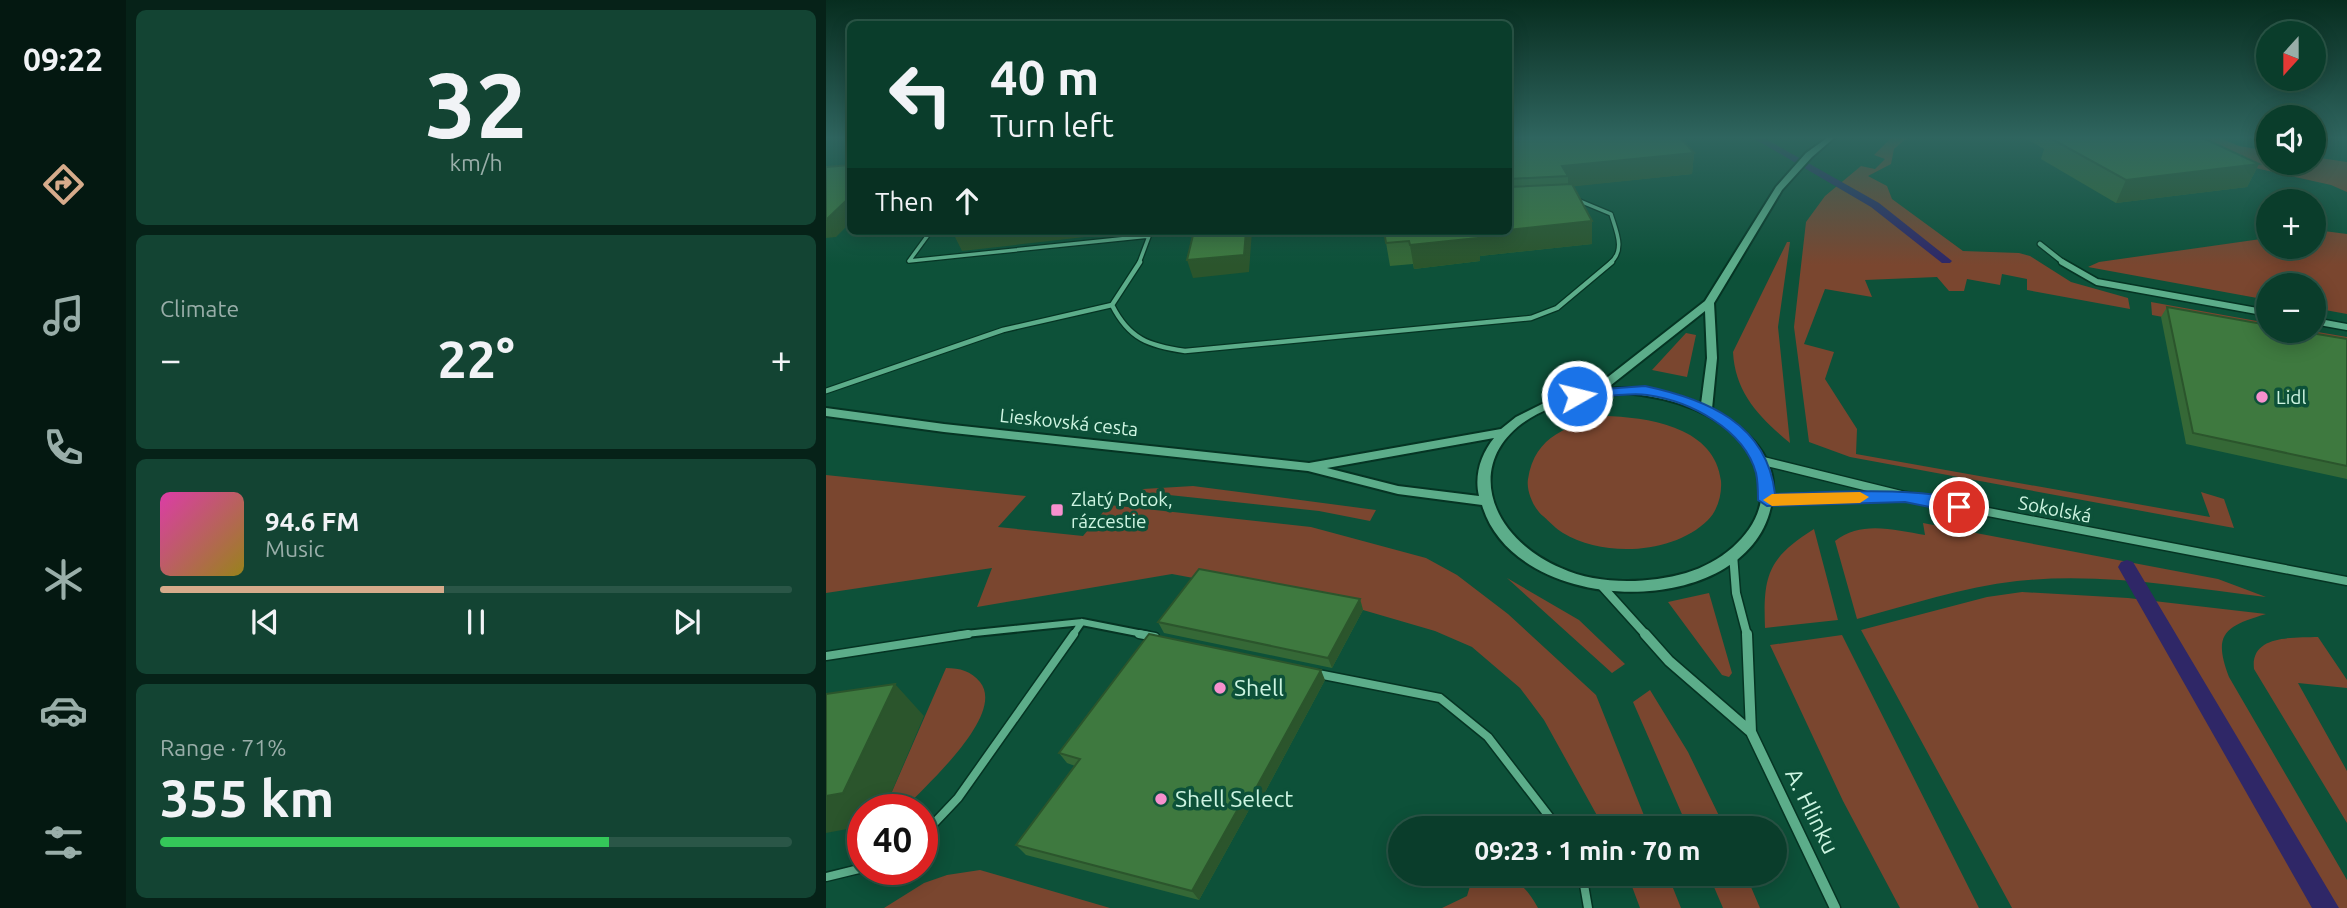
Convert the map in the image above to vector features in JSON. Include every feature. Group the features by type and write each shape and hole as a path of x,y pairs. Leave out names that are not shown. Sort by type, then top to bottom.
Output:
{"street":[{"path":"1594,393 1709,303 1787,180"},
{"path":"2040,244 2071,269 2097,282 2256,311"},
{"path":"1706,410 1712,358 1709,303"},
{"path":"2326,323 2347,327"},
{"name":"Lieskovská cesta","path":"826,412 944,428 1308,467 1398,490 1485,500 1482,485 1488,459 1506,432 1547,405 1594,393 1656,391 1685,399 1733,427 1759,460 1764,474 1767,500"},
{"name":"Lieskovská cesta","path":"1308,467 1506,432"},
{"name":"Sokolská","path":"1759,460 1905,496 2347,581"},
{"path":"1485,500 1505,535 1526,554 1556,573 1600,584 1635,586 1686,579 1714,567 1733,554 1757,527 1767,500 1905,496"},
{"path":"1733,554 1736,593 1748,639 1751,732"},
{"path":"1600,584 1669,661 1751,732"},
{"name":"A. Hlinku","path":"1751,732 1835,908"}],"lane":[{"path":"1112,305 1123,330 1146,345 1185,351 1531,318 1557,308 1616,258 1620,245 1611,214 1573,199"},
{"path":"928,235 909,261 1133,235"},
{"path":"826,391 987,333 1053,314 1112,305 1138,266 1149,235"},
{"path":"938,819 958,798 1083,622"},
{"path":"826,656 965,634 1083,622 1158,638"},
{"path":"1315,673 1440,698 1488,737 1549,816"},
{"path":"826,877 847,872"},
{"path":"1584,886 1588,908"}],"shaded area":[{"path":"1844,180 1876,180 1887,186 1892,199 1963,251 2019,253 2030,256 2071,282 2128,298 2130,309 2027,290 2027,279 2002,274 2000,285 1967,279 1964,291 1949,291 1937,277 1865,280 1872,297 1825,289 1804,344 1834,352 1825,379 1857,429 1856,454 2210,517 2201,492 2224,499 2234,528 1850,457 1809,442 1794,327 1806,222 1825,196"},
{"path":"2310,180 2347,180 2347,192 2331,185"},
{"path":"2326,231 2347,234 2347,314 2326,310 2326,273 2256,273 2256,298 2088,267 2099,262 2256,240 2256,259 2326,259"},
{"path":"1787,242 1790,242 1778,327 1790,443 1751,404 1739,380 1733,352"},
{"path":"2151,302 2256,321 2256,334 2152,315"},
{"path":"1686,333 1696,335 1687,377 1652,370"},
{"path":"2326,333 2347,337 2347,351 2304,343 2326,343"},
{"path":"1608,416 1662,423 1679,429 1707,449 1716,463 1721,481 1717,507 1708,520 1677,540 1658,546 1618,549 1580,541 1560,531 1540,513 1528,489 1532,464 1538,452 1546,442 1567,428"},
{"path":"826,475 1026,496 998,527 1083,536 1109,505 1311,527 1426,558 1457,575 1508,614 1596,695 1644,816 1597,816 1544,720 1520,688 1472,647 1435,631 1363,610 1172,574 977,607 992,568 826,593"},
{"path":"1193,486 1376,510 1370,521 1319,511 1141,492 1143,489"},
{"path":"1923,523 2218,579 2266,597 2111,579 2048,579 1977,588 1857,619 1835,541 1856,530 1878,528 1925,535"},
{"path":"1814,529 1838,620 1765,628 1765,594 1772,569 1787,549"},
{"path":"1507,578 1579,620 1625,664 1612,673"},
{"path":"2022,592 2128,598 2266,614 2241,623 2226,633 2222,650 2224,662 2229,677 2347,880 2347,908 2012,908 1861,630 1987,597"},
{"path":"1709,593 1732,673 1729,677 1722,675 1668,602"},
{"path":"1842,635 1979,908 1900,908 1843,801 1770,645"},
{"path":"2318,637 2347,680 2347,688 2298,683 2347,771 2347,823 2254,669 2259,649 2266,644 2286,638"},
{"path":"946,668 973,675 980,682 985,696 983,712 974,729 946,765 918,794 891,794"},
{"path":"1650,690 1688,752 1719,816 1683,816 1633,702"},
{"path":"980,870 1110,908 884,908 921,885 938,885 938,878"},
{"path":"1470,886 1521,886 1538,908 1442,908 1467,896"},
{"path":"1632,886 1672,886 1681,908 1640,908"},
{"path":"1714,886 1751,886 1760,908 1723,908"}],"building":[{"path":"826,180 847,180 847,200 826,220"},
{"path":"1572,184 1592,221 1512,230 1512,187"},
{"path":"1193,235 1246,235 1244,255 1187,260"},
{"path":"1385,235 1477,235 1478,238 1410,245 1409,241 1386,243"},
{"name":"Lidl","path":"2167,307 2256,323 2256,343 2326,343 2326,336 2347,339 2347,466 2193,433"},
{"path":"1199,569 1360,599 1328,658 1158,622"},
{"path":"1149,634 1321,670 1250,799 1244,798 1192,891 1016,845 1080,759 1059,753"},
{"path":"895,684 843,793 826,796 826,694"}],"waterway":[{"path":"1832,180 1875,205 1946,261"},
{"path":"2127,567 2326,908"}],"slow traffic":[{"path":"1772,500 1860,497"}],"place":[{"name":"Lidl","path":"2262,397"},
{"name":"Zlatý Potok, rázcestie","path":"1057,510"},
{"name":"Shell","path":"1220,688"},
{"name":"Shell Select","path":"1161,799"}],"route":[{"path":"1577,396 1626,390 1667,393 1718,416 1733,427 1755,454 1764,474 1767,500 1905,496 1959,507"}]}
